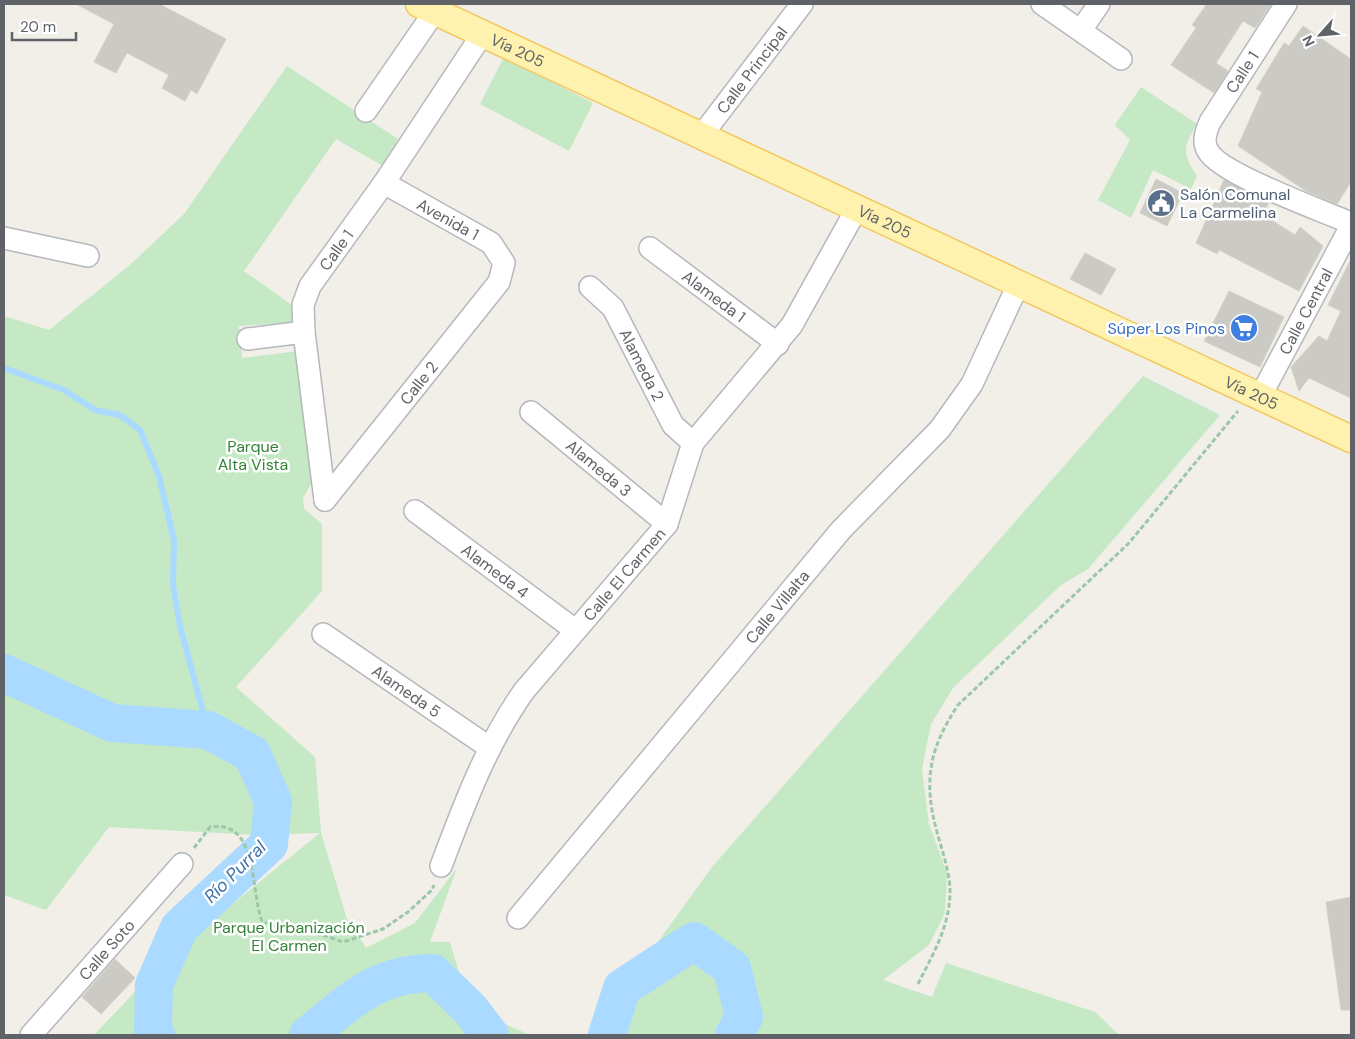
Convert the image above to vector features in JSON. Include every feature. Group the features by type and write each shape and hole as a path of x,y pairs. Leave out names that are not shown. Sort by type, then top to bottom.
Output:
{"main road":[{"name":"Vía 205","path":"427,7 702,135 856,210 1351,439"}],"street":[{"name":"Calle Principal","path":"702,135 802,4"},
{"path":"1042,4 1121,59"},
{"path":"1081,30 1099,4"},
{"name":"Calle 1","path":"1286,4 1210,122 1205,142 1214,159 1234,172 1351,225"},
{"path":"366,111 427,7"},
{"name":"Calle 1","path":"325,500 304,332 303,305 310,286 384,184 483,33"},
{"name":"Avenida 1","path":"384,184 491,243 504,263"},
{"name":"Calle El Carmen","path":"441,866 471,786 506,717 524,691 666,524 693,443 792,325 856,210"},
{"name":"Calle Central","path":"1255,393 1351,225"},
{"path":"4,238 88,256"},
{"name":"Alameda 1","path":"650,248 778,344"},
{"name":"Calle 2","path":"325,500 499,282 504,263"},
{"name":"Calle Villalta","path":"518,918 841,530 940,429 972,384 1018,284"},
{"name":"Alameda 2","path":"590,287 613,308 672,425 693,443"},
{"path":"248,340 304,332"},
{"name":"Alameda 3","path":"530,412 666,524"},
{"name":"Alameda 4","path":"416,511 575,630"},
{"name":"Alameda 5","path":"322,634 490,748"},
{"name":"Calle Soto","path":"31,1035 182,864"}],"path":[{"path":"918,984 946,926 950,890 936,827 930,786 931,765 936,744 944,726 958,706 1130,544 1237,412 1255,393"},
{"path":"182,864 210,827 222,825 234,830 246,846 262,921 277,927 326,936 343,942 383,928 408,912 432,890 441,866"}],"green space":[{"path":"504,57 593,103 569,151 480,104"},
{"path":"287,66 398,139 383,166 336,139 244,271 296,308 295,323 239,326 242,358 299,351 312,482 303,498 304,509 322,524 322,591 236,687 315,757 321,833 347,919 366,948 415,923 457,868 430,942 450,942 470,1009 530,1035 94,1035 172,953 320,833 257,835 109,827 46,910 4,895 4,316 49,330 130,265 184,214"},
{"path":"1141,87 1197,124 1189,139 1186,150 1189,161 1197,176 1191,189 1153,170 1131,218 1098,200 1130,140 1115,125"},
{"path":"1143,376 1220,415 1088,569 1061,585 953,688 931,724 922,769 929,824 947,873 945,913 929,945 883,980 932,997 946,963 1095,1012 1119,1035 591,1035 712,867"}],"building":[{"path":"76,4 159,4 226,39 197,94 191,90 185,101 162,88 169,75 127,53 116,73 94,62 114,24"},
{"path":"1207,4 1271,4 1255,28 1243,21 1216,63 1228,71 1214,93 1171,65 1196,28 1192,25"},
{"path":"1303,26 1351,59 1351,182 1337,204 1306,191 1238,146 1262,92 1256,89 1284,43 1289,46"},
{"name":"Salón Comunal La Carmelina","path":"1156,179 1183,193 1167,226 1140,213"},
{"path":"1224,180 1269,203 1262,214 1295,235 1300,227 1323,246 1299,291 1219,250 1217,254 1196,243"},
{"path":"1085,253 1116,269 1101,295 1070,279"},
{"path":"1351,259 1351,398 1309,378 1299,391 1291,367 1319,336 1327,341 1341,311 1328,305"},
{"name":"Súper Los Pinos","path":"1229,291 1284,317 1260,367 1204,341"},
{"path":"1351,897 1351,1010 1341,1010 1326,902"},
{"path":"115,959 135,978 101,1014 82,997"}],"waterway":[{"path":"4,368 64,390 95,410 120,415 140,430 159,476 174,540 173,585 180,626 208,730"},
{"name":"Río Purral","path":"4,673 112,723 208,730 252,754 273,801 269,844 179,928 154,985 153,1029 156,1035"},
{"name":"Río Purral","path":"607,1035 622,988 694,941 732,968 744,1017 734,1035"},
{"name":"Río Purral","path":"308,1035 351,1001 379,984 413,974 433,973 470,1009 490,1035"}],"place":[{"name":"Salón Comunal La Carmelina","path":"1161,203"},
{"name":"Súper Los Pinos","path":"1244,328"}],"park label":[{"name":"Parque Alta Vista","path":"253,455"},
{"name":"Parque Urbanización El Carmen","path":"289,936"}]}
